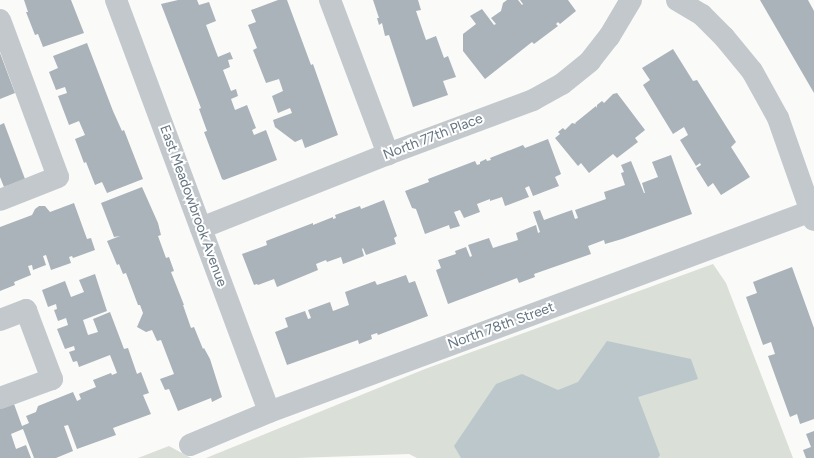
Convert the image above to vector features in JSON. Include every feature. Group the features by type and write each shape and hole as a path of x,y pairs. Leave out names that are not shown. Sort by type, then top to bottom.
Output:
{"street":[{"name":"East Meadowbrook Avenue","path":"116,0 269,412"},
{"path":"330,0 388,154"},
{"name":"North 77th Place","path":"201,228 388,154 533,100 562,84 590,61 609,37 631,0"},
{"path":"677,0 702,15 724,37 752,71 778,118 813,214"},
{"path":"0,20 58,177 0,200"},
{"name":"North 78th Street","path":"190,445 269,412 813,214"},
{"path":"0,320 26,310 52,379 0,398"}],"shaded area":[{"path":"713,264 726,283 793,458 417,458 409,454 297,458 206,458 425,369"},
{"path":"607,341 691,359 698,379 638,397 660,455 658,458 461,458 454,446 496,384 522,374 558,390 578,382"},
{"path":"169,446 191,458 138,458"}],"building":[{"path":"24,0 71,0 84,33 43,47 38,34 35,35 26,12 28,12"},
{"path":"178,0 197,0 199,5 209,2 216,21 206,25 218,57 230,52 233,59 228,60 230,67 223,70 231,91 236,89 238,96 231,99 235,110 247,105 256,128 252,130 254,135 266,130 277,160 224,180 222,179 204,132 207,131 199,109 201,108 161,4"},
{"path":"278,0 287,0 311,65 313,64 338,135 305,148 302,139 295,142 275,127 273,120 292,113 290,108 278,113 272,96 283,91 279,79 266,83 253,50 257,48 248,25 256,22 251,10"},
{"path":"373,0 418,0 421,10 416,11 426,40 436,36 444,58 448,56 456,77 443,81 448,95 413,107 389,35 385,36 382,23 379,25 377,18 379,18"},
{"path":"507,0 518,0 522,5 523,4 520,0 568,0 576,11 560,24 558,22 556,24 558,26 534,44 532,42 485,79 463,51 463,34 476,24 470,16 482,9 494,25 496,24 491,18 501,11 503,3"},
{"path":"760,0 808,0 814,11 814,93"},
{"path":"87,43 113,111 122,131 124,130 143,179 107,193 102,182 95,185 86,162 84,163 75,139 85,135 79,121 69,125 58,96 67,93 65,87 56,90 49,72 58,68 53,56"},
{"path":"673,49 693,81 697,80 736,142 731,147 750,177 721,195 713,183 708,187 696,168 701,165 700,163 696,166 680,140 688,135 684,127 673,134 643,85 650,80 642,68"},
{"path":"0,53 15,93 0,99"},
{"path":"617,93 645,130 635,138 638,142 617,158 613,154 589,173 581,163 578,166 555,138 560,134 558,132 563,128 565,130 572,123 576,124 575,123 596,106 597,108 597,105 602,101 604,103 613,94"},
{"path":"4,123 25,179 4,187 0,177 0,125"},
{"path":"548,139 561,174 555,177 559,186 533,196 529,186 525,188 529,197 505,206 502,197 490,201 490,199 477,204 480,212 464,218 460,210 454,212 460,226 450,229 449,225 425,234 416,209 412,208 405,191 429,182 428,179 475,161 477,165 486,159 487,161 491,160 490,158 523,145 525,148"},
{"path":"671,155 692,214 622,239 605,244 604,240 588,246 591,254 534,274 535,277 519,283 517,278 448,304 436,270 441,268 438,260 456,254 455,251 466,247 470,257 472,256 468,245 489,238 493,248 518,240 516,233 536,225 538,233 540,232 533,212 540,210 544,220 572,210 575,219 578,218 575,210 606,199 604,192 625,185 621,173 624,172 621,165 631,161 645,193 642,183 658,177 652,162"},
{"path":"142,187 158,223 161,235 158,236 166,258 169,257 174,271 171,272 191,328 194,327 203,349 204,348 210,359 222,397 212,402 211,398 178,411 169,389 165,390 160,379 174,374 161,340 157,341 152,330 146,332 137,327 143,313 140,305 138,305 126,273 123,274 119,264 117,265 107,241 120,236 114,237 101,203"},
{"path":"384,200 397,236 394,238 396,244 366,255 363,248 364,256 343,264 341,257 327,262 326,260 316,264 318,270 277,287 274,279 254,285 242,254 267,245 266,241 313,223 313,225 333,217 333,219 336,218 335,215 360,206 361,209"},
{"path":"74,203 87,239 91,238 95,250 73,258 72,256 69,257 71,263 51,270 46,255 43,256 46,265 33,270 32,265 28,266 31,275 14,282 15,285 0,291 0,227 32,215 35,209 39,206 45,206 50,212"},
{"path":"792,267 814,328 814,419 800,424 797,414 790,417 768,356 775,354 771,342 763,345 746,297 757,293 753,282"},
{"path":"95,274 107,311 83,320 88,335 98,332 93,319 110,312 124,349 128,348 137,374 141,372 149,393 143,395 151,414 113,428 116,435 77,449 68,425 64,426 73,451 56,458 34,458 23,429 11,434 16,449 26,445 31,458 0,458 0,409 14,404 22,426 29,423 26,416 36,412 38,406 73,392 77,401 81,399 79,394 96,387 93,380 111,373 112,375 117,373 110,355 79,367 77,361 73,362 69,352 75,350 74,346 65,349 57,329 68,325 66,318 58,321 54,310 57,309 56,304 48,307 42,290 65,281 71,297 84,292 79,280"},
{"path":"406,275 409,283 415,281 428,316 378,335 377,333 371,335 372,339 359,344 358,340 287,365 275,332 288,327 285,318 305,311 308,319 311,318 308,310 330,302 333,311 349,305 345,292 375,281 377,285"},
{"path":"814,431 814,458 806,458 803,450 811,447 806,434"}]}
